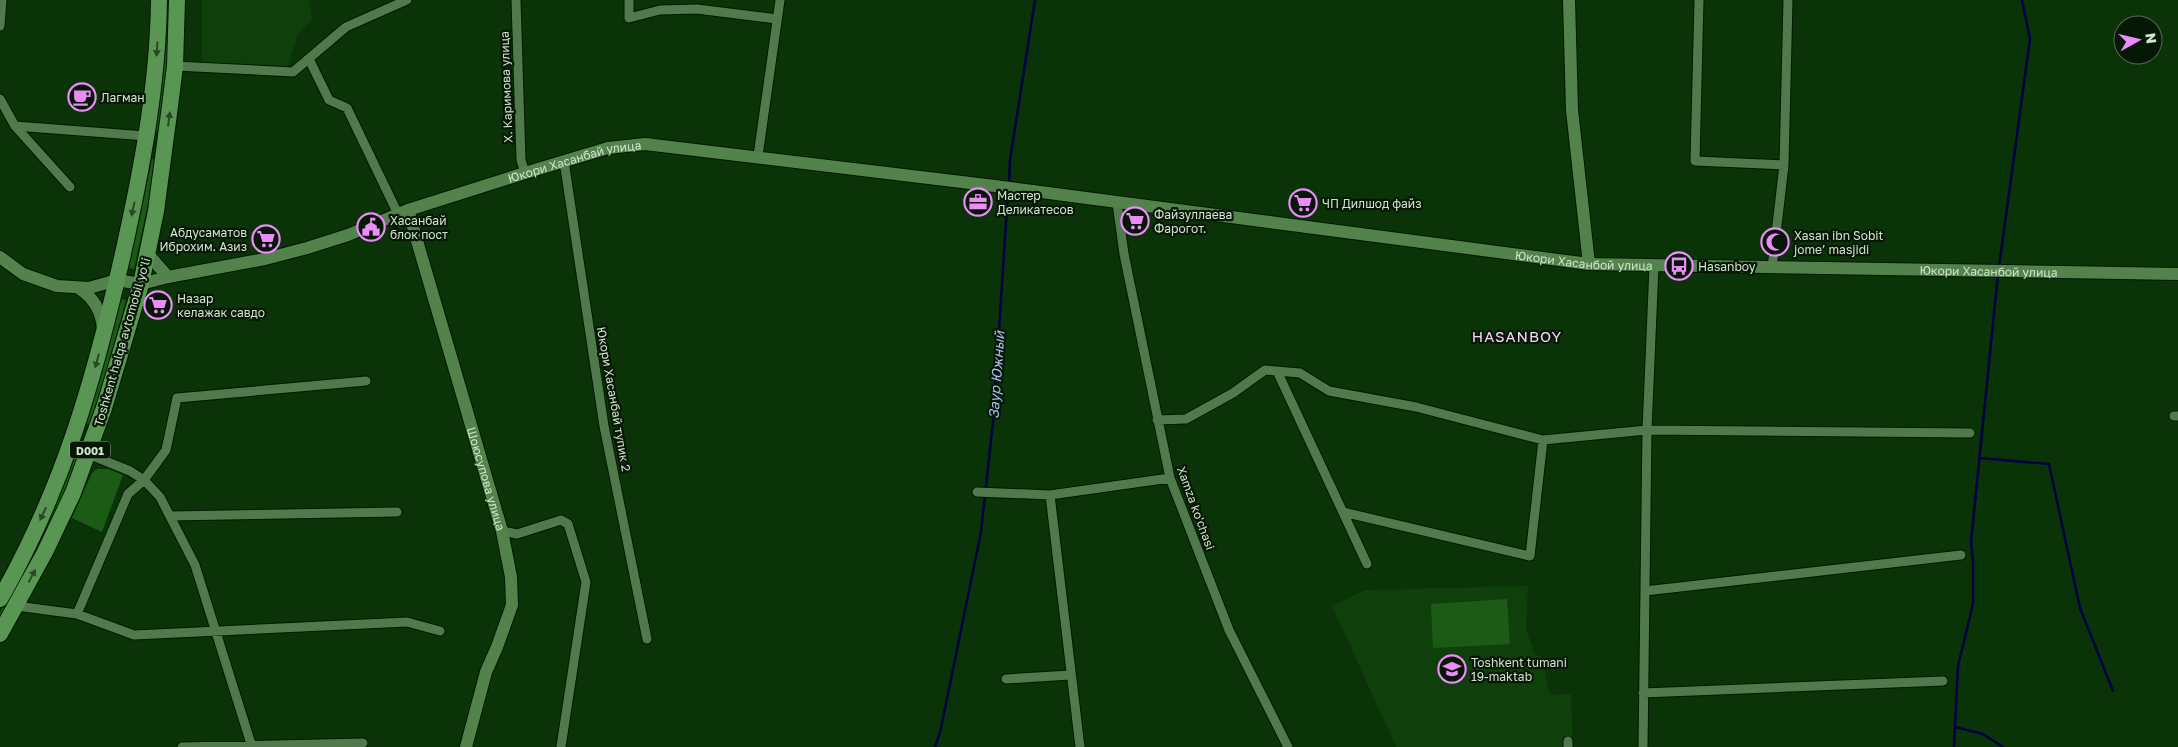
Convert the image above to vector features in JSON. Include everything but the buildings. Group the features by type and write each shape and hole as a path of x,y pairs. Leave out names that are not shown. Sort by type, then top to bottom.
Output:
{"highway":[{"name":"Toshkent halqa avtomobil yo'li","path":"0,599 5,579 46,507 75,434 104,338 146,140 156,64 159,0"},
{"name":"Toshkent halqa avtomobil yo'li","path":"0,634 66,508 91,447 141,284 156,211 165,147 175,66 177,0"},
{"path":"146,140 165,147"},
{"path":"75,434 91,447"}],"street":[{"path":"0,26 2,0"},
{"path":"175,66 293,72 346,27 407,0"},
{"name":"Х. Каримова улица","path":"516,0 521,160 525,173"},
{"path":"629,0 629,18 660,10 697,9 777,19"},
{"path":"758,156 780,0"},
{"path":"1570,0 1572,110 1589,264"},
{"path":"1699,0 1695,162 1784,165"},
{"path":"1772,268 1784,165 1788,0"},
{"path":"309,59 329,100 347,108 403,212"},
{"path":"0,100 15,126 70,187"},
{"path":"15,126 146,140"},
{"name":"Юкори Хасанбай улица","path":"141,284 168,277 265,259 307,248 348,235 403,212 525,173 608,148 635,144 662,144 995,186"},
{"name":"Юкори Хасанбай тупик 2","path":"564,161 604,426 647,640"},
{"name":"Юкори Хасанбой улица","path":"995,186 1589,264 2178,274"},
{"name":"Xamza ko'chasi","path":"1117,203 1124,254 1170,478 1229,630 1288,747"},
{"name":"Шоюсупова улица","path":"403,212 502,531 511,576 512,605 486,672 466,747"},
{"path":"148,254 168,277"},
{"path":"2,262 36,280 56,286 80,289 98,287 117,280 141,284"},
{"path":"1644,747 1647,430 1654,266"},
{"path":"80,289 91,297 98,308 103,322 104,338"},
{"path":"1158,420 1186,419 1233,394 1265,370 1300,373 1329,391 1416,407 1543,440 1647,430 1970,433"},
{"path":"1277,371 1367,564"},
{"path":"78,614 128,494 144,480 166,450 177,398 366,381"},
{"path":"1343,512 1530,556 1543,440"},
{"path":"91,447 144,480 160,497 195,565 252,746"},
{"path":"977,492 1050,495 1170,478"},
{"path":"1050,495 1080,747"},
{"path":"170,516 397,512"},
{"path":"502,531 517,534 561,520 568,524 586,582 561,747"},
{"path":"1645,591 1961,555"},
{"path":"16,606 78,614 134,635 407,622 440,631"},
{"path":"1006,679 1070,675"},
{"path":"1644,693 1943,681"},
{"path":"182,747 362,743"}],"shaded area":[{"path":"166,0 171,0 170,34 161,132 156,131 162,82"},
{"path":"202,0 309,0 312,20 298,34 287,70 202,70"},
{"path":"152,159 157,160 134,269 129,268"},
{"path":"121,299 126,300 91,425 87,423"},
{"path":"78,449 83,451 47,535 0,622 0,613 61,491"},
{"path":"97,469 108,469 123,475 102,532 72,518 92,473"},
{"name":"Toshkent tumani 19-maktab","path":"1528,586 1526,628 1535,655 1541,656 1550,695 1571,694 1573,747 1396,747 1332,606 1365,590"},
{"path":"1507,599 1510,644 1433,648 1431,604"}],"waterway":[{"name":"Заур Южный","path":"1009,184 1010,160 1035,0"},
{"path":"1999,267 2030,39 2022,0"},
{"name":"Заур Южный","path":"935,747 940,733 981,532 993,422 1008,192"},
{"path":"1954,747 1958,666 1973,604 1971,542 1998,274"},
{"path":"1979,458 2049,464 2080,608 2113,691"},
{"path":"1955,727 1983,734 2003,747"}],"place":[{"name":"Лагман","path":"82,97"},
{"name":"Мастер Деликатесов","path":"978,202"},
{"name":"ЧП Дилшод файз","path":"1303,203"},
{"name":"Файзуллаева Фарогот.","path":"1135,221"},
{"name":"Хасанбай блок пост","path":"371,227"},
{"name":"Абдусаматов Иброхим. Азиз","path":"266,239"},
{"name":"Xasan ibn Sobit jome’ masjidi","path":"1775,242"},
{"name":"Hasanboy","path":"1679,266"},
{"name":"Назар келажак савдо","path":"158,305"},
{"name":"Toshkent tumani 19-maktab","path":"1452,669"}],"district":[{"name":"HASANBOY","path":"1517,336"}]}
